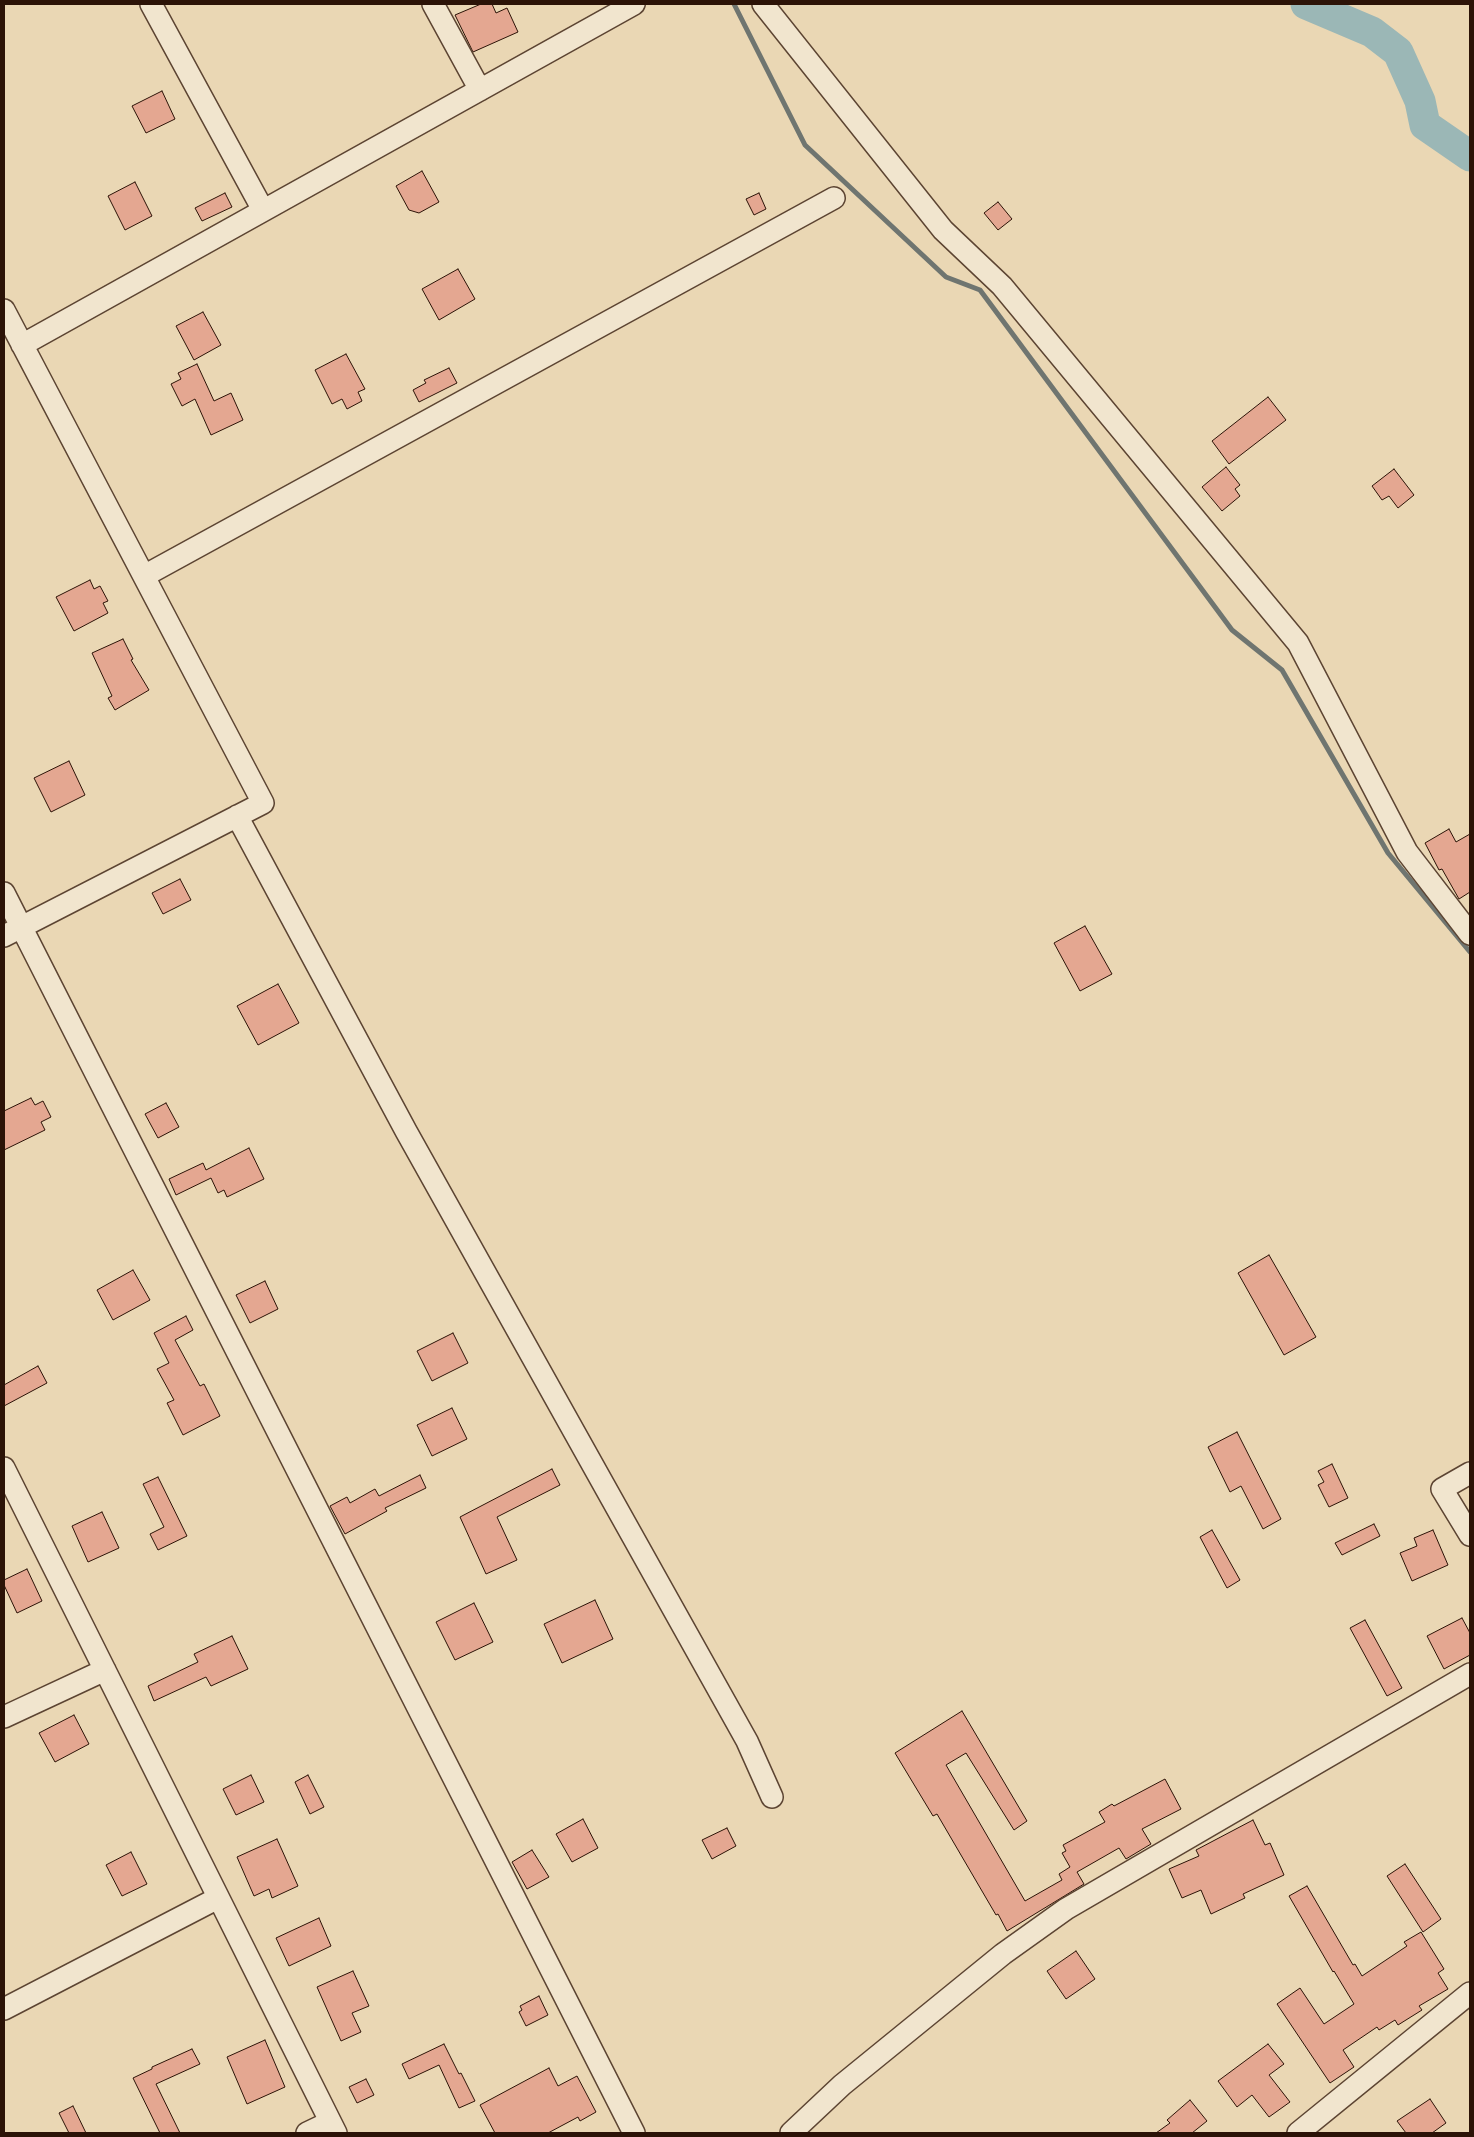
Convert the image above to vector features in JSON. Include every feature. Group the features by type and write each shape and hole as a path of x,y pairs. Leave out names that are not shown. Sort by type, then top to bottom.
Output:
{"street":[{"path":"151,4 263,210"},
{"path":"433,4 480,90"},
{"path":"22,345 634,4"},
{"path":"763,4 942,230 1002,286 1298,642 1407,852 1470,934"},
{"path":"144,576 834,198"},
{"path":"4,310 263,802 13,931"},
{"path":"237,816 406,1131 742,1732 772,1797"},
{"path":"4,893 13,931 634,2133"},
{"path":"4,1468 333,2128 307,2133"},
{"path":"1470,1473 1442,1489 1470,1535"},
{"path":"4,1717 105,1670"},
{"path":"791,2133 842,2085 1002,1954 1066,1909 1470,1674"},
{"path":"4,2009 218,1898"},
{"path":"1298,2133 1470,1993"}],"building":[{"path":"481,4 492,4 496,13 507,8 518,32 473,52 455,15"},
{"path":"162,91 175,119 146,133 132,106"},
{"path":"422,171 439,202 419,213 409,210 396,186"},
{"path":"135,182 152,216 125,230 108,196"},
{"path":"225,193 232,207 202,221 195,208"},
{"path":"759,193 766,209 754,215 746,199"},
{"path":"998,202 1012,219 998,230 984,213"},
{"path":"458,269 475,299 439,320 422,289"},
{"path":"203,312 221,345 194,360 176,326"},
{"path":"346,354 365,389 358,392 362,401 347,409 342,399 332,404 315,370"},
{"path":"197,364 214,401 231,393 243,420 211,435 195,399 182,406 171,384 181,379 178,373"},
{"path":"449,368 457,383 419,402 413,390 426,383 424,380"},
{"path":"1268,397 1286,420 1229,464 1212,441"},
{"path":"1226,467 1240,485 1235,489 1240,496 1222,511 1202,487"},
{"path":"1394,469 1414,495 1398,508 1389,496 1382,500 1372,486"},
{"path":"90,580 94,589 100,586 108,601 103,603 108,613 74,631 56,597"},
{"path":"123,639 133,659 131,660 149,690 115,710 108,698 112,696 92,653"},
{"path":"69,761 85,795 51,812 34,778"},
{"path":"1449,829 1456,842 1470,834 1470,892 1459,899 1442,869 1439,870 1425,843"},
{"path":"180,879 191,900 163,914 152,893"},
{"path":"1085,926 1112,974 1080,991 1054,943"},
{"path":"278,984 299,1023 258,1045 237,1006"},
{"path":"31,1098 35,1105 43,1101 51,1117 41,1122 45,1130 4,1150 4,1111"},
{"path":"166,1103 179,1127 158,1138 145,1114"},
{"path":"249,1148 264,1179 227,1197 224,1190 218,1193 211,1178 176,1195 169,1179 203,1163 206,1170"},
{"path":"1269,1255 1316,1337 1284,1355 1238,1273"},
{"path":"133,1270 150,1300 113,1320 97,1290"},
{"path":"265,1281 278,1309 250,1323 236,1295"},
{"path":"186,1316 193,1330 175,1340 200,1386 204,1384 220,1416 183,1435 167,1403 174,1400 157,1369 169,1363 154,1333"},
{"path":"453,1333 468,1363 432,1381 417,1351"},
{"path":"38,1366 47,1383 4,1406 4,1385"},
{"path":"452,1408 467,1439 432,1456 417,1425"},
{"path":"1237,1432 1281,1519 1263,1529 1241,1486 1230,1492 1208,1447"},
{"path":"1332,1464 1348,1498 1329,1507 1318,1485 1324,1482 1318,1471"},
{"path":"552,1469 560,1485 497,1517 517,1560 486,1574 460,1517"},
{"path":"420,1475 426,1488 385,1508 387,1511 345,1534 330,1506 347,1497 350,1503 375,1489 379,1496"},
{"path":"158,1477 187,1536 158,1550 150,1534 164,1527 143,1484"},
{"path":"102,1512 119,1548 88,1562 72,1526"},
{"path":"1374,1524 1380,1536 1342,1555 1335,1543"},
{"path":"1212,1530 1240,1580 1227,1588 1200,1537"},
{"path":"1433,1530 1448,1565 1412,1581 1400,1553 1417,1546 1414,1538"},
{"path":"27,1569 42,1601 17,1613 4,1585 4,1580"},
{"path":"595,1600 613,1639 562,1663 544,1624"},
{"path":"474,1603 493,1642 455,1660 436,1622"},
{"path":"1462,1618 1470,1633 1470,1655 1444,1669 1427,1636"},
{"path":"1365,1620 1402,1688 1387,1696 1350,1628"},
{"path":"232,1636 248,1669 211,1686 206,1677 154,1701 148,1686 198,1662 194,1654"},
{"path":"962,1711 1027,1821 1014,1830 966,1753 946,1765 1025,1901 1062,1880 1059,1874 1070,1867 1062,1853 1066,1851 1063,1845 1105,1822 1099,1812 1112,1804 1114,1806 1165,1779 1181,1809 1142,1829 1151,1844 1126,1859 1119,1848 1077,1872 1084,1884 1007,1931 937,1814 933,1816 895,1753"},
{"path":"74,1715 89,1744 55,1762 39,1733"},
{"path":"251,1775 264,1802 236,1815 223,1789"},
{"path":"308,1775 324,1807 310,1814 295,1782"},
{"path":"583,1819 598,1848 572,1862 556,1834"},
{"path":"1253,1820 1265,1845 1270,1843 1284,1875 1243,1894 1245,1898 1211,1914 1201,1890 1182,1898 1169,1869 1199,1856 1196,1850"},
{"path":"727,1828 736,1846 712,1859 702,1840"},
{"path":"277,1839 298,1886 272,1898 269,1889 254,1896 237,1857"},
{"path":"532,1850 549,1877 527,1889 512,1862"},
{"path":"131,1852 147,1884 122,1896 106,1865"},
{"path":"1405,1864 1441,1919 1423,1932 1387,1876"},
{"path":"1307,1886 1353,1965 1355,1964 1362,1976 1407,1946 1404,1942 1421,1932 1444,1969 1438,1973 1448,1989 1419,2006 1422,2010 1398,2025 1395,2020 1379,2030 1377,2027 1343,2050 1354,2067 1330,2083 1277,2004 1300,1988 1324,2024 1354,2004 1289,1896"},
{"path":"319,1918 331,1946 289,1966 276,1938"},
{"path":"1076,1951 1095,1979 1066,1999 1047,1971"},
{"path":"353,1971 369,2006 352,2013 361,2032 341,2041 317,1987"},
{"path":"539,1996 548,2015 526,2026 519,2012 522,2010 520,2006"},
{"path":"265,2040 285,2087 247,2104 227,2057"},
{"path":"444,2044 475,2101 459,2108 439,2065 409,2079 402,2064"},
{"path":"1268,2044 1284,2064 1269,2075 1290,2102 1269,2117 1252,2095 1237,2107 1218,2081"},
{"path":"192,2049 200,2064 156,2084 180,2133 160,2133 133,2078"},
{"path":"549,2068 558,2086 577,2076 596,2112 580,2121 578,2117 548,2133 495,2133 480,2105"},
{"path":"366,2079 374,2095 357,2103 349,2087"},
{"path":"1430,2099 1446,2123 1432,2133 1406,2133 1397,2121"},
{"path":"1190,2100 1207,2121 1192,2133 1156,2133 1170,2123 1167,2120"},
{"path":"73,2106 86,2133 69,2133 59,2113"}],"waterway":[{"path":"734,4 805,145 946,277 980,290 1232,630 1282,670 1388,853 1470,952"},
{"path":"1306,4 1372,32 1398,52 1420,101 1425,125 1470,156"}]}
